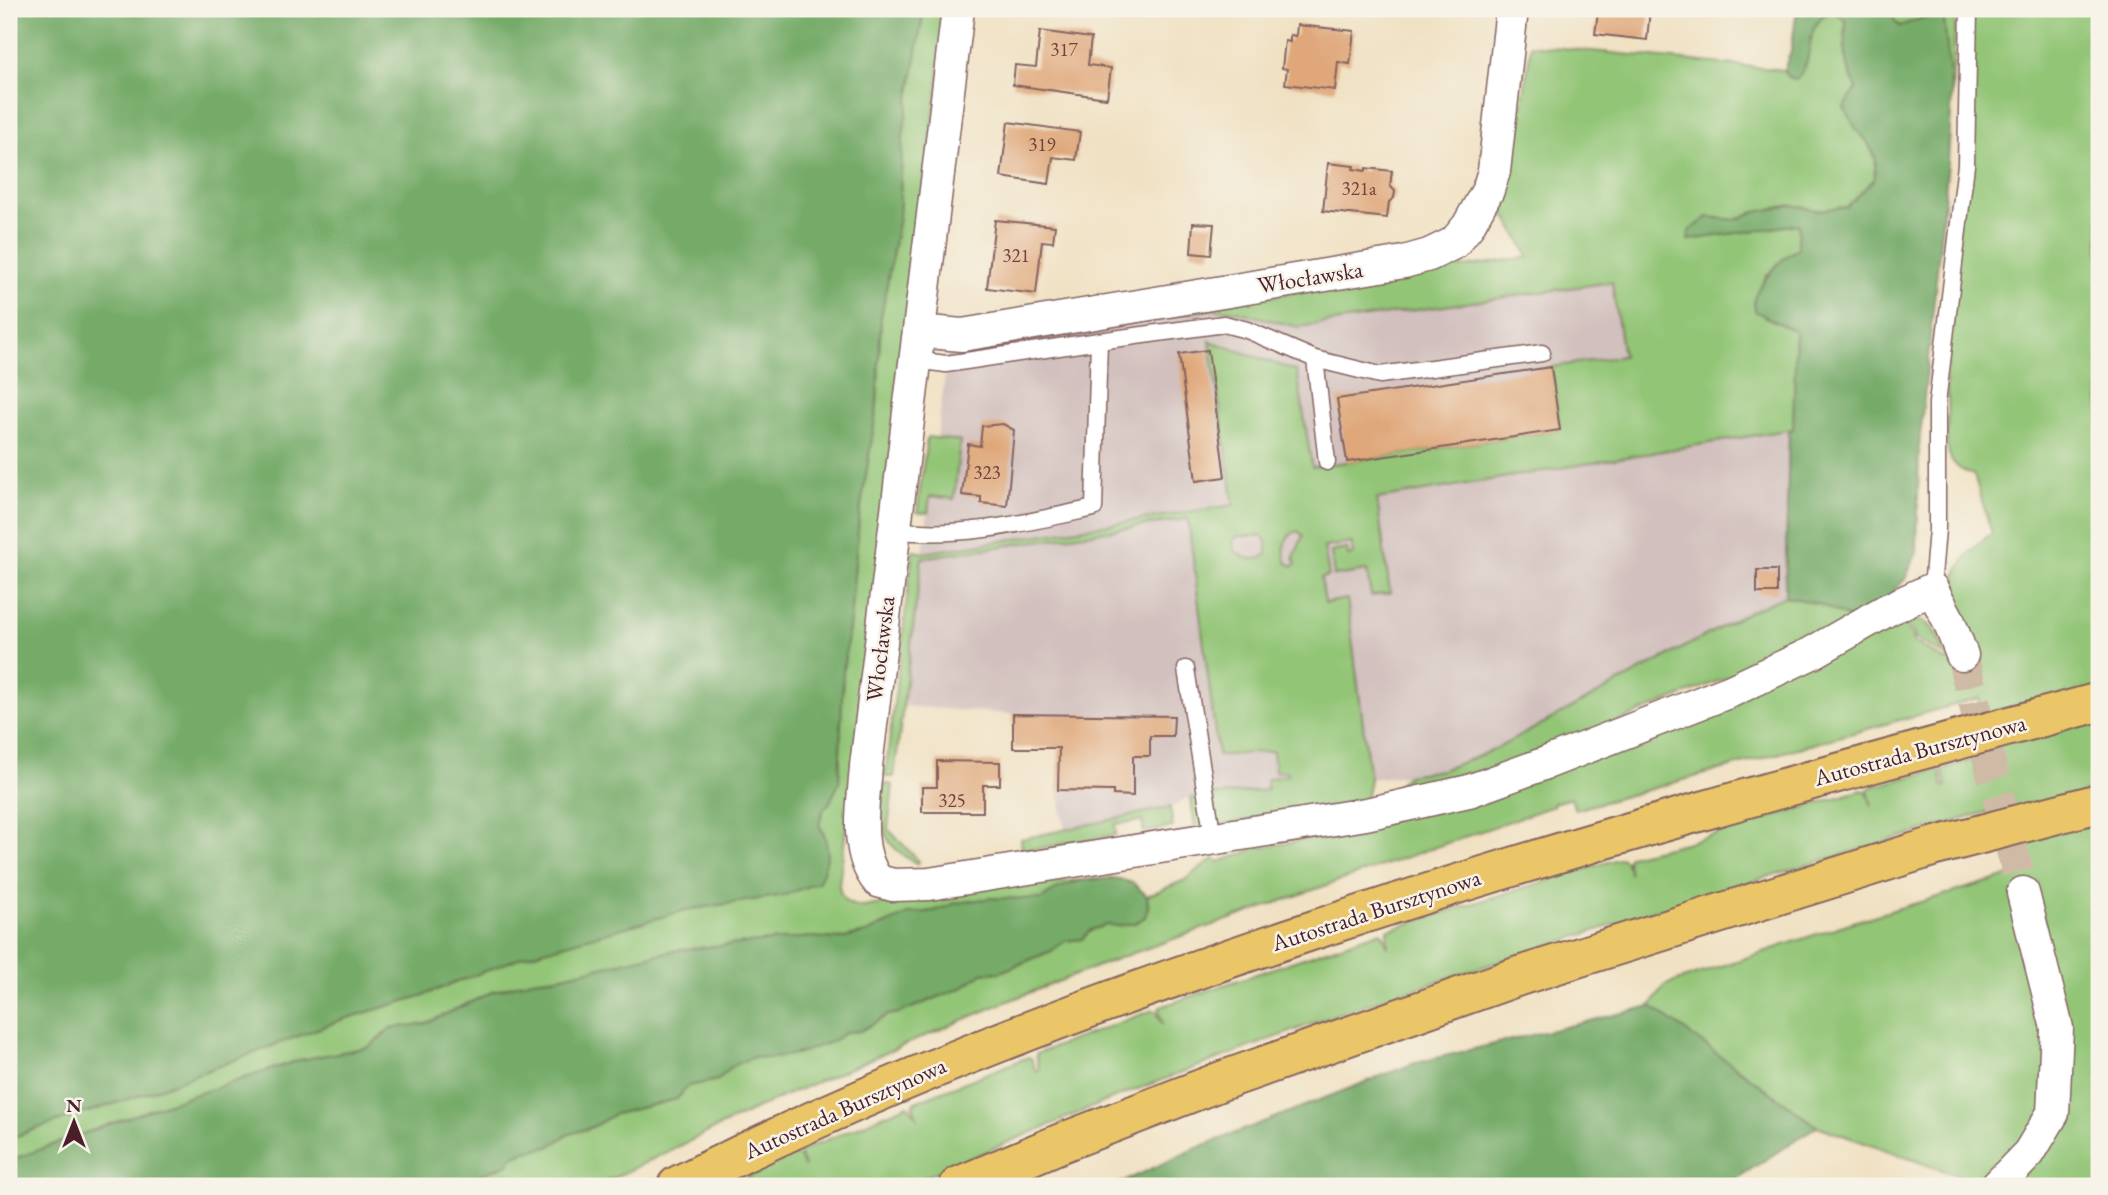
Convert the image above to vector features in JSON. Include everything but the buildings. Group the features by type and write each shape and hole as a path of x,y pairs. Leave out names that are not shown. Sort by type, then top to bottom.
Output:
{"highway":[{"name":"Autostrada Bursztynowa","path":"677,1186 732,1158 903,1081 1121,996 1240,954 1596,841 2099,702"},
{"path":"959,1186 1224,1080 1519,976 1932,847 2099,803"}],"street":[{"name":"Włocławska","path":"958,9 866,766 863,828 865,856 878,881 893,885 929,884 1213,838"},
{"name":"Włocławska","path":"917,346 962,335 1404,262 1429,255 1454,243 1480,209 1494,171 1512,9"},
{"path":"1213,838 1366,814 1469,791 1546,764 1731,691 1820,649 1887,610 1932,589 1948,619 1962,655"},
{"path":"1997,1186 2029,1153 2053,1113 2057,1028 2022,893"}],"lane":[{"path":"1932,589 1937,529 1937,403 1966,166 1969,9"},
{"path":"917,346 946,364 1224,324 1247,330 1315,359 1380,374 1542,353"},
{"path":"895,530 925,533 1008,526 1094,508 1099,341"},
{"path":"1315,359 1327,462"},
{"path":"1186,669 1213,838"}],"shaded area":[{"path":"1688,240 1789,430 1785,596 1751,611 1538,727 1469,761 1442,770 1191,798 1176,806 1065,829 1058,790 1060,715 904,706 948,349"}],"green space":[{"path":"9,9 924,9 903,135 899,217 881,317 877,406 859,519 843,671 839,783 823,810 819,824 827,853 819,882 785,895 686,910 524,956 421,996 341,1020 147,1093 9,1139"},
{"path":"924,9 947,9 839,885 846,902 864,907 976,887 1083,880 1059,888 1041,899 992,898 956,903 934,911 908,914 866,933 840,939 811,937 677,950 558,977 532,980 492,992 425,1024 391,1028 369,1047 300,1060 157,1107 9,1161 9,1139 147,1093 341,1020 421,996 523,956 686,910 785,895 825,836 818,824 839,783 843,671 859,519 877,406 881,317 899,217 903,135"},
{"path":"1797,9 1894,9 1894,20 1900,26 1931,15 1944,19 1952,96 1948,163 1919,447 1917,552 1905,579 1889,597 1853,620 1819,604 1785,596 1789,430 1793,429 1796,332 1755,311 1754,300 1772,270 1798,250 1799,224 1688,240 1689,231 1708,217 1736,220 1751,213 1792,205 1816,210 1847,207 1874,179 1876,159 1844,108 1857,88 1846,55 1846,21 1834,11 1819,20 1812,33 1805,66 1796,80 1787,76 1784,70 1791,51"},
{"path":"1894,9 1956,9 1952,96 1943,19 1900,26 1894,20"},
{"path":"1973,9 2099,9 2099,1186 1987,1186 1817,1126 1651,1006 1665,985 1853,922 2025,871 2007,806 1712,893 1346,1011 1119,1096 903,1186 728,1186 794,1155 799,1157 805,1168 800,1156 801,1151 908,1105 918,1119 913,1106 915,1102 1028,1057 1031,1058 1036,1072 1039,1070 1036,1054 1153,1010 1163,1025 1160,1007 1379,932 1383,934 1388,948 1387,930 1621,858 1630,874 1627,860 1629,856 1689,842 1862,790 1866,791 1872,806 1868,790 1870,787 1937,770 1940,771 1943,786 1946,786 1944,768 1994,754 1979,698 1575,810 1571,798 1553,803 1553,806 1119,958 998,1005 770,1102 597,1186 452,1186 497,1169 525,1151 549,1147 567,1135 592,1127 615,1114 677,1099 688,1086 718,1080 732,1066 753,1057 775,1058 833,1041 846,1032 860,1031 888,1015 963,987 982,973 1001,972 1051,951 1065,941 1082,939 1099,926 1137,922 1146,914 1147,896 1185,880 1214,859 1219,862 1250,851 1253,846 1263,847 1369,829 1904,618 1913,641 1946,661 1967,655 1952,596 1955,579 1967,556 1992,533 1974,475 1960,469 1952,461 1947,438 1946,387"},
{"path":"1834,11 1846,21 1844,47 1850,75 1857,88 1856,129 1867,141 1876,159 1874,179 1847,207 1816,210 1792,205 1751,213 1736,220 1708,217 1689,240 1799,224 1798,250 1767,275 1754,299 1765,317 1796,331 1793,429 1377,499 1390,593 1371,596 1367,571 1334,576 1331,552 1347,549 1348,556 1353,555 1352,543 1324,547 1329,576 1321,578 1325,603 1347,599 1370,779 1366,801 1195,829 1191,798 1267,790 1267,779 1288,775 1287,771 1275,772 1273,751 1218,756 1188,519 922,558 894,777 885,777 913,550 923,553 1234,505 1210,341 1297,371 1312,467 1560,430 1551,367 1623,356 1612,282 1298,327 1231,310 1211,310 948,349 1224,303 1529,257 1502,205 1513,107 1522,108 1531,45 1784,70 1787,76 1805,67 1812,33 1819,19","holes":["1298,531 1303,536 1294,557 1296,564 1293,566 1287,563 1284,548 1289,536","1237,536 1262,536 1267,542 1267,554 1254,559 1242,556 1234,550 1233,542"]},
{"path":"927,437 960,441 954,499 930,496 928,513 917,512"},
{"path":"1785,596 1819,604 1853,620 1817,641 1493,772 1398,795 1397,785 1407,775 1442,770 1494,750 1751,611"},
{"path":"1908,619 1929,625 1946,656 1915,638"},
{"path":"884,784 893,785 888,829 919,861 918,864 895,849 884,832"},
{"path":"1170,807 1173,827 1144,832 1142,821 1115,824 1116,835 1022,851 1021,839"},
{"path":"1115,878 1133,883 1147,896 1148,908 1145,917 1135,923 1107,925 1091,930 1082,939 1065,941 1051,951 1000,972 982,973 963,987 888,1015 860,1031 846,1032 833,1041 800,1053 775,1058 753,1057 732,1066 718,1080 688,1086 677,1099 615,1114 592,1127 567,1135 549,1147 525,1151 511,1158 508,1164 452,1186 9,1186 11,1160 157,1107 300,1060 369,1047 391,1028 425,1024 492,992 532,980 558,977 677,950 811,937 840,939 866,933 908,914 934,911 956,903 992,898 1041,899 1059,888 1083,880"},
{"path":"1651,1006 1817,1126 1725,1186 1114,1186 1197,1148 1412,1064"}],"tunnel":[{"path":"1962,655 2023,893"}]}
